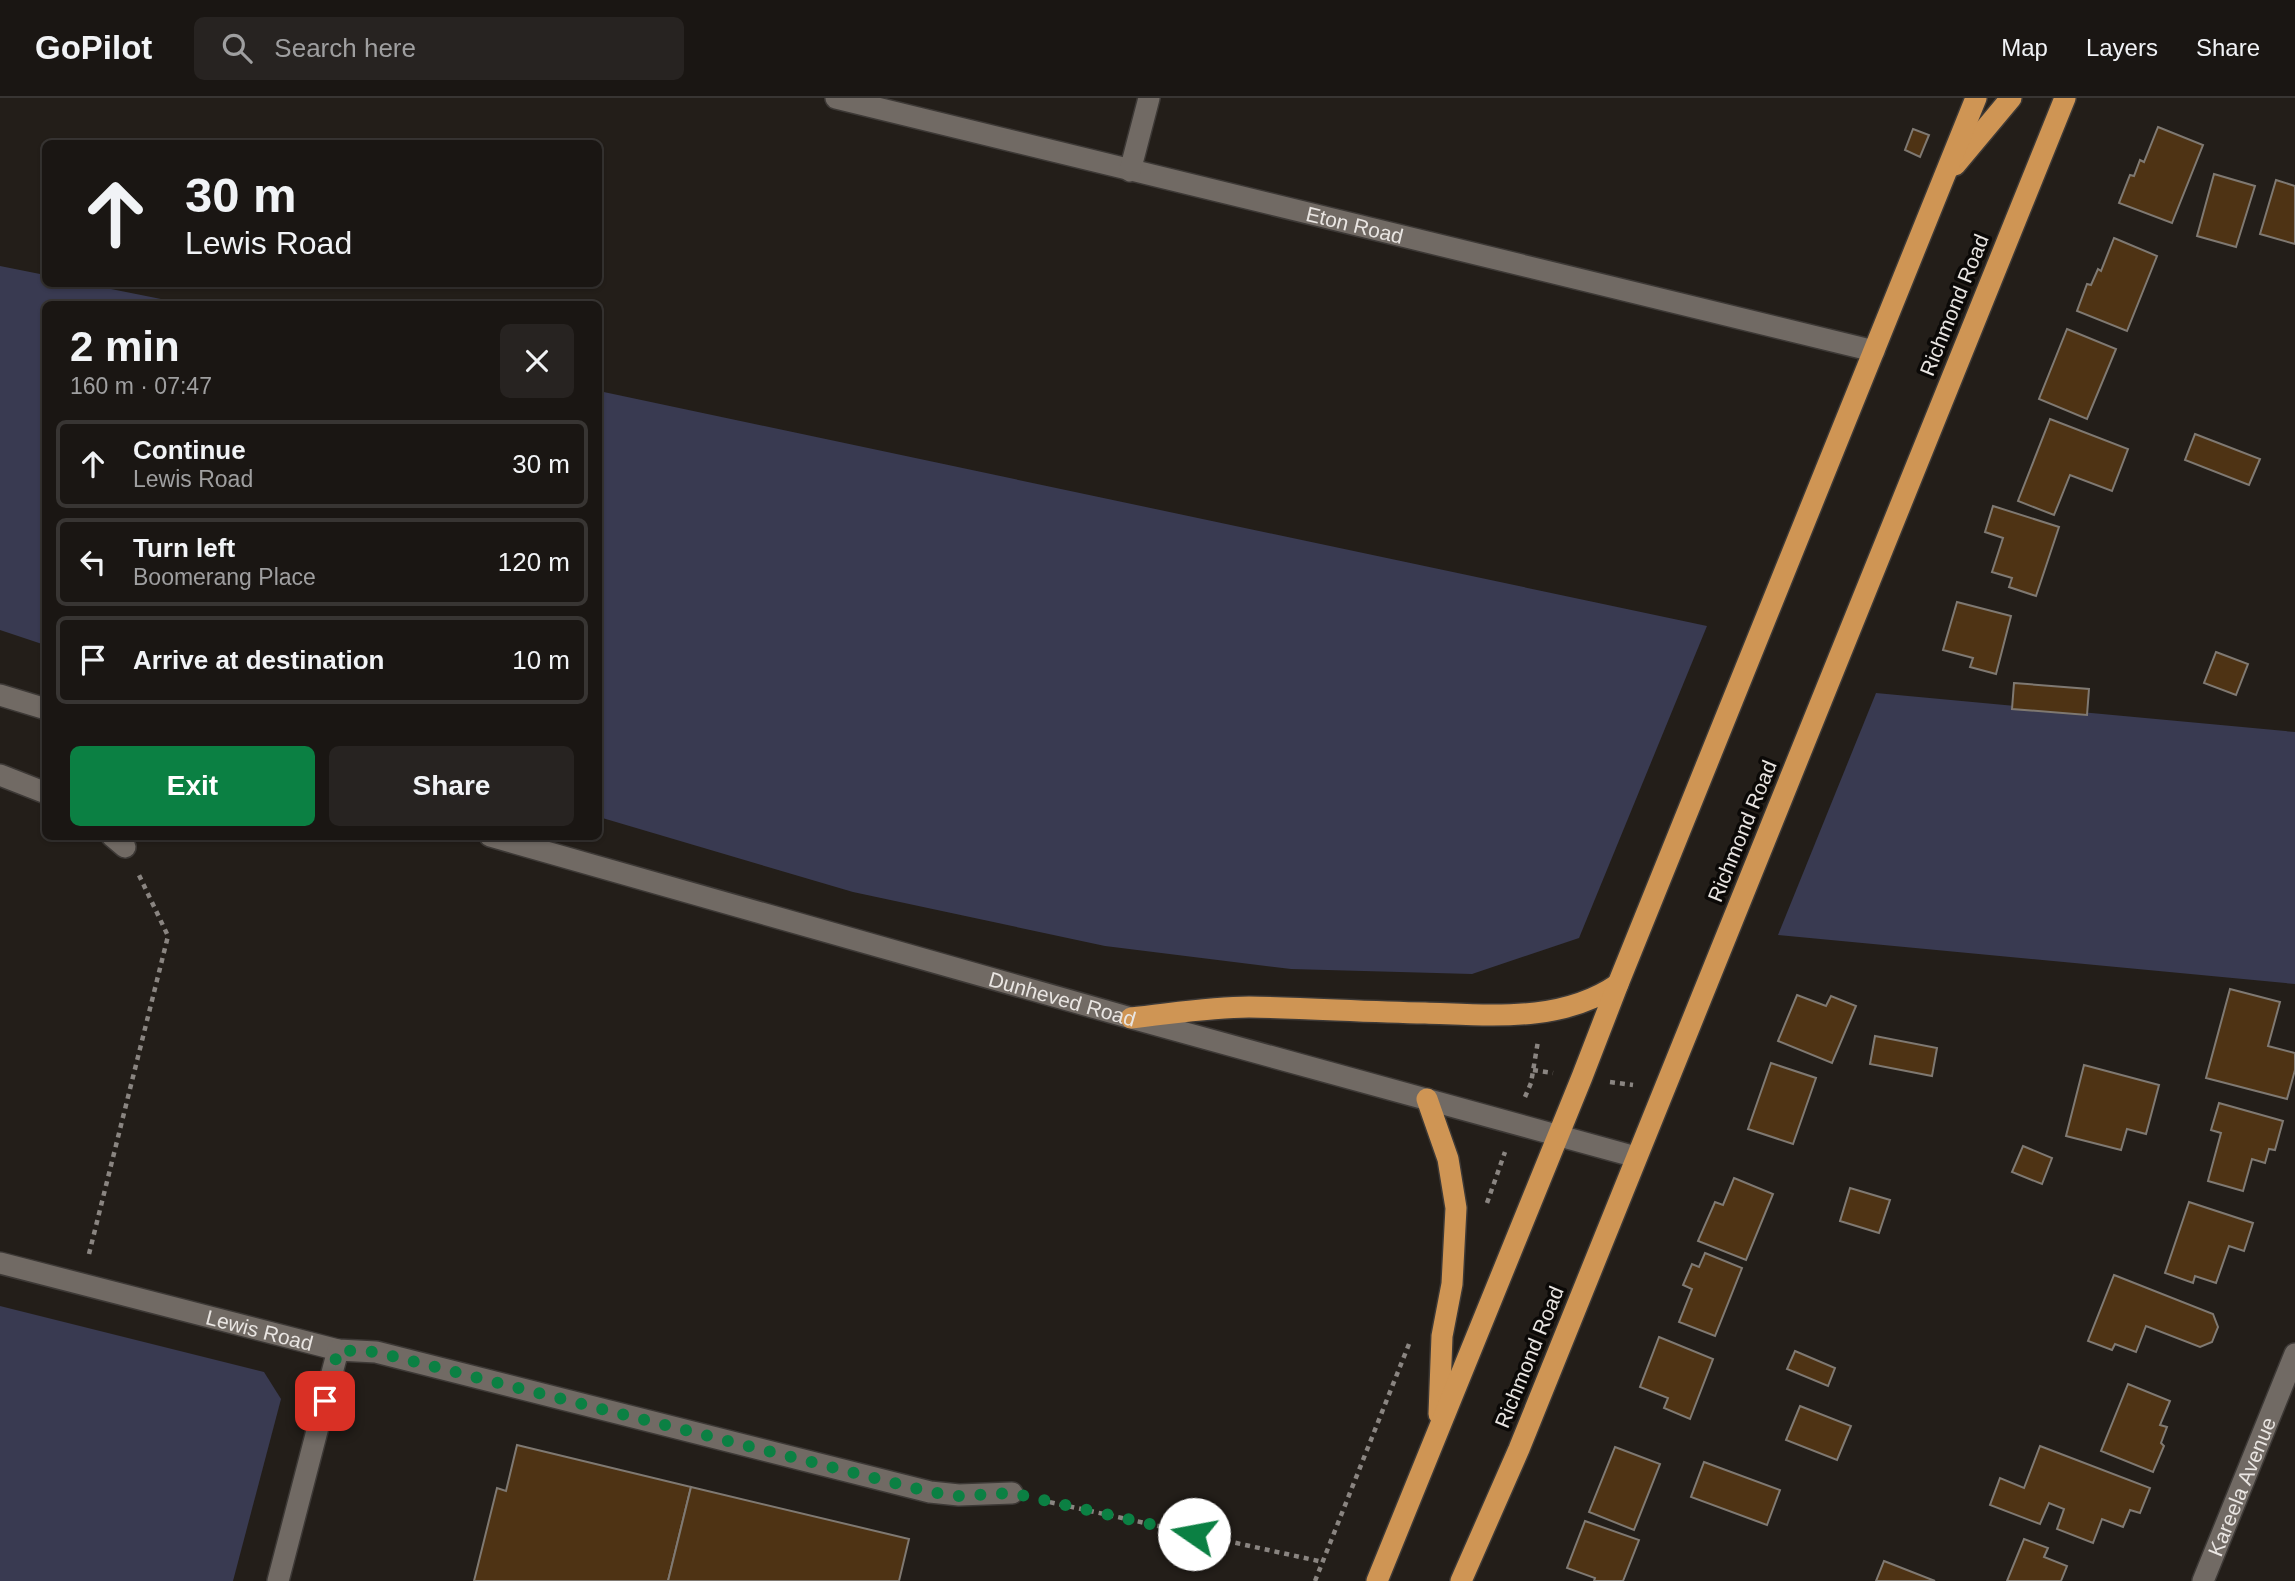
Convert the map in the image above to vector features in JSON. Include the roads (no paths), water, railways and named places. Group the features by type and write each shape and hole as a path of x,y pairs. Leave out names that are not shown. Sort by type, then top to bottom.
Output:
{"highway":[{"path":"1377,1581 1976,98"},
{"path":"1942,180 2011,98"},
{"name":"Richmond Road","path":"1461,1581 1519,1449 2064,98"},
{"path":"1131,1018 1246,1007 1466,1014 1538,1013 1579,1004 1600,996 1618,984"},
{"path":"1427,1100 1448,1159 1456,1216 1452,1284 1442,1336 1438,1430"}],"street":[{"name":"Eton Road","path":"836,98 1874,351"},
{"path":"1130,171 1149,98"},
{"path":"0,695 42,708"},
{"path":"0,775 42,791"},
{"name":"Dunheved Road","path":"504,840 1131,1018 1636,1157"},
{"name":"Lewis Road","path":"0,1263 338,1350 376,1352 930,1492 959,1496 1012,1493"},
{"path":"278,1581 338,1350"},
{"name":"Kareela Avenue","path":"2203,1581 2295,1354"}]}
